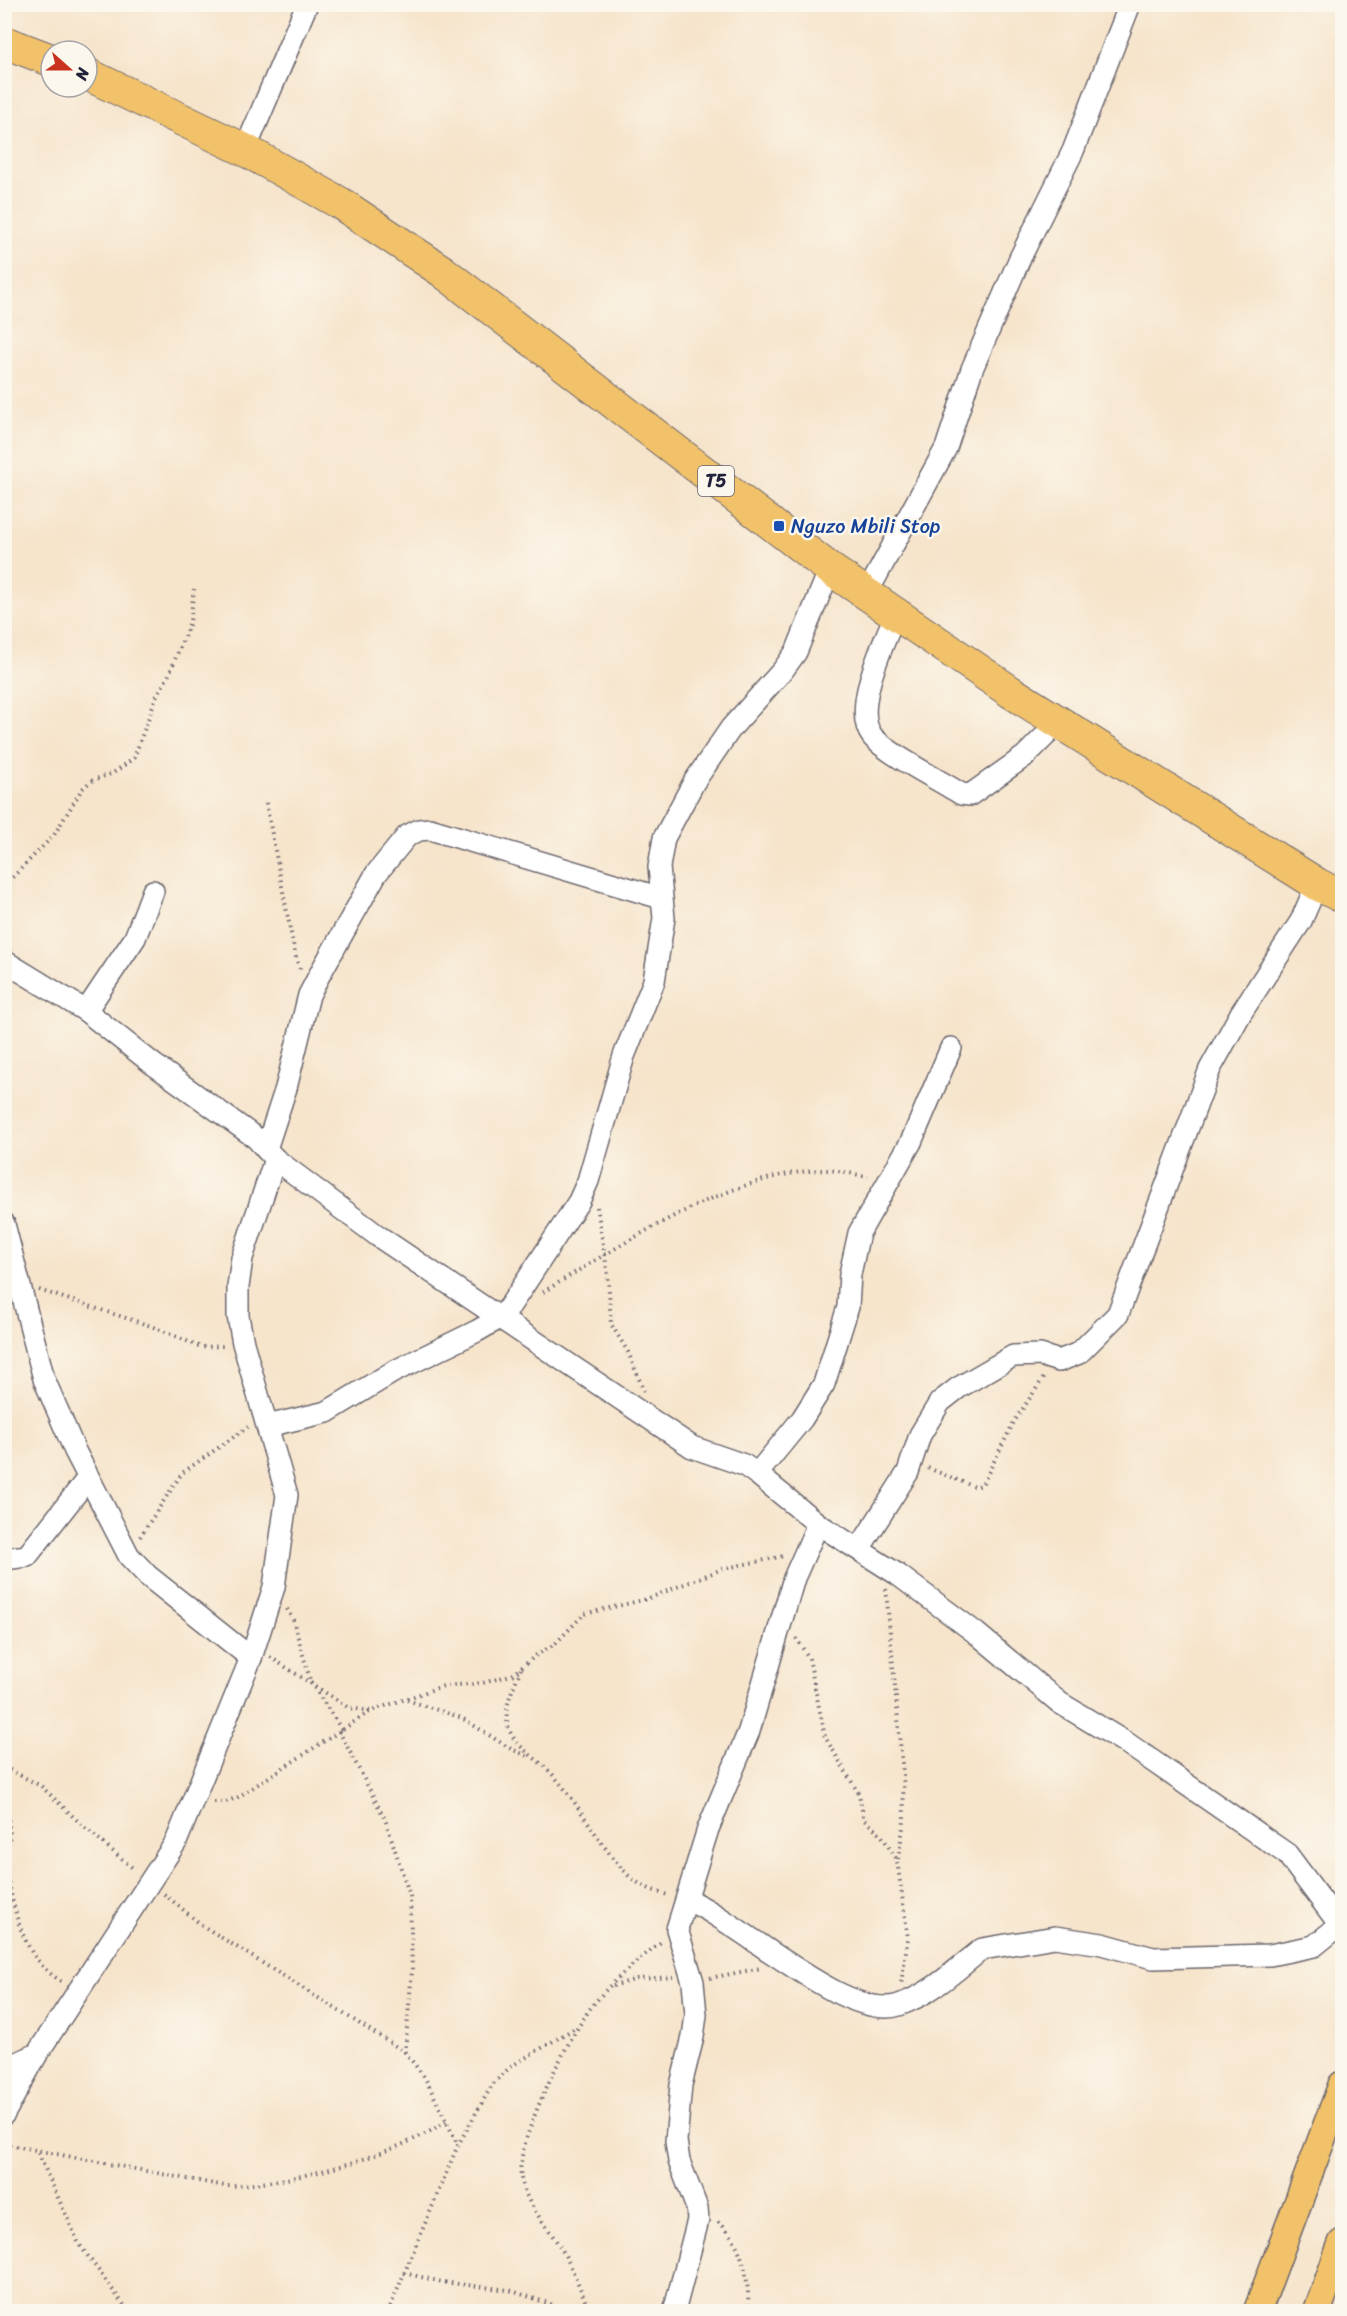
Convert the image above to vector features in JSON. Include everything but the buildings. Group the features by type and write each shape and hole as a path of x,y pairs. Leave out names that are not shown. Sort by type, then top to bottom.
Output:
{"highway":[{"path":"4,42 39,55"},
{"name":"T5","path":"99,80 245,150 340,203 442,271 830,569 1059,722 1330,891"}],"main road":[{"path":"1257,2312 1342,2085"},
{"path":"1317,2312 1342,2243"}],"street":[{"path":"245,150 307,4"},
{"path":"867,593 945,448 972,369 1020,258 1073,151 1130,4"},
{"path":"266,1422 327,1412 393,1372 501,1317 579,1201 588,1181 624,1056 659,959 664,918 659,867 664,838 694,782 731,728 783,670 796,652 830,569"},
{"path":"896,613 869,680 865,720 871,736 884,747 961,795 970,795 1025,756 1059,722"},
{"path":"5,2112 37,2054 176,1842 253,1653 274,1587 287,1495 243,1343 238,1316 238,1287 242,1258 271,1154 309,995 376,874 407,836 419,830 445,833 661,898"},
{"path":"86,1011 135,938 153,891"},
{"path":"859,1549 912,1463 920,1435 930,1415 940,1402 958,1388 1013,1356 1040,1355 1059,1361 1079,1353 1118,1314 1210,1069 1241,1013 1301,921 1330,891"},
{"path":"4,961 86,1011 153,1064 256,1138 271,1154 378,1236 692,1447 744,1465 818,1524 884,1565 976,1633 1060,1703 1128,1744 1287,1854 1340,1925 1314,1946 1270,1955 1153,1958 1102,1944 1055,1937 1002,1944 982,1949 937,1985 898,2006 883,2008 865,2005 785,1963 710,1911 687,1900"},
{"path":"757,1474 806,1413 824,1384 848,1307 854,1248 864,1221 911,1142 951,1048"},
{"path":"4,1224 20,1281 36,1356 88,1478 129,1556 148,1576 253,1653"},
{"path":"4,1559 27,1556 88,1478"},
{"path":"674,2312 696,2233 698,2208 679,2161 676,2141 681,2085 696,2015 693,1982 677,1929 708,1829 749,1731 782,1616 805,1552 818,1524"},
{"path":"4,2069 37,2054"}],"path":[{"path":"4,885 54,835 82,789 91,781 113,773 134,758 156,697 168,677 190,622 194,589"},
{"path":"266,804 295,954 309,995"},
{"path":"501,1317 635,1237 744,1184 765,1178 826,1170 888,1182"},
{"path":"588,1181 600,1218 611,1324 637,1371 648,1418"},
{"path":"20,1281 47,1293 69,1297 151,1326 201,1347 212,1348 243,1343"},
{"path":"912,1463 975,1487 982,1485 1014,1422 1047,1373 1059,1361"},
{"path":"129,1556 182,1473 229,1438 266,1422"},
{"path":"196,1796 213,1802 226,1802 238,1797 371,1711 443,1686 483,1683 514,1674 535,1656 555,1644 584,1614 647,1599 722,1569 805,1552"},
{"path":"884,1565 903,1774 904,1821 897,1860 908,1938 898,2006"},
{"path":"274,1587 292,1620 311,1683 341,1731 385,1819 410,1896 413,1953 405,2052"},
{"path":"782,1616 809,1658 825,1737 859,1794 863,1804 864,1820 880,1833 897,1860"},
{"path":"253,1653 311,1683 349,1708 371,1711"},
{"path":"522,1668 507,1706 506,1718 514,1739 550,1772 626,1873 651,1890 687,1900"},
{"path":"406,1700 462,1718 511,1749 533,1758"},
{"path":"4,1767 41,1786 82,1825 203,1926 405,2052 424,2078 458,2145"},
{"path":"4,1784 9,1813 5,1865 18,1924 27,1948 39,1965 79,1991"},
{"path":"590,2312 559,2245 525,2194 520,2175 522,2158 534,2117 576,2028 598,1999 630,1966 677,1929"},
{"path":"612,1986 657,1977 693,1982 785,1963"},
{"path":"388,2312 458,2145 498,2077 510,2067 576,2028"},
{"path":"4,2144 225,2186 243,2186 301,2176 399,2146 428,2133 447,2121"},
{"path":"38,2152 79,2244 129,2312"},
{"path":"698,2208 723,2226 735,2241 747,2287 748,2312"},
{"path":"404,2273 442,2283 509,2290 574,2312"}],"place":[{"name":"Nguzo Mbili Stop","path":"779,526"}]}
